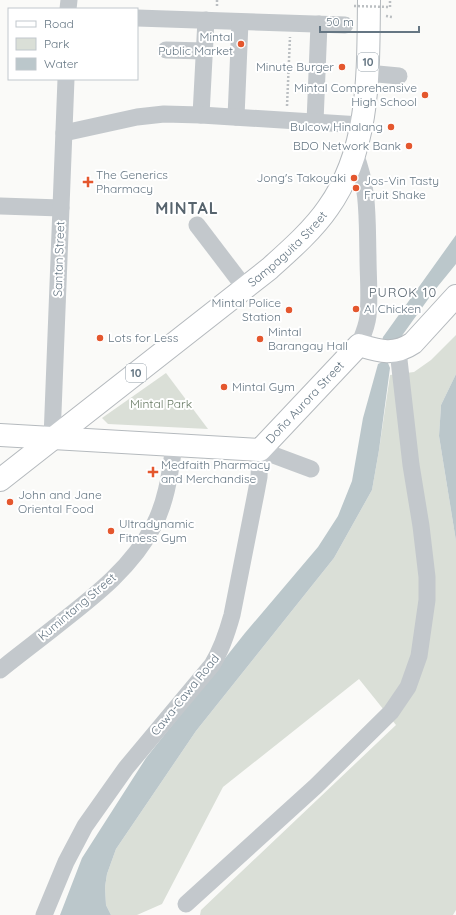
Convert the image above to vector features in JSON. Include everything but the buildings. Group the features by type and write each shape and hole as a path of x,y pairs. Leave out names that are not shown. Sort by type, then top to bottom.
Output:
{"main road":[{"name":"Sampaguita Street","path":"0,480 245,288 295,245 328,209 343,184 355,154 361,125 367,73 362,3"},
{"path":"360,345 382,351 398,351 405,348 413,343 456,296"},
{"name":"Doña Aurora Street","path":"0,436 260,450 360,345"}],"street":[{"path":"138,18 345,25"},
{"path":"201,115 206,20"},
{"path":"236,117 240,22"},
{"path":"315,122 319,24"},
{"path":"166,50 204,51"},
{"path":"367,73 399,76"},
{"name":"Santan Street","path":"52,438 66,80"},
{"path":"64,133 144,116 164,114 361,125"},
{"name":"Doña Aurora Street","path":"355,154 360,166 365,189 368,275 368,315 360,345"},
{"path":"0,206 61,208"},
{"path":"196,225 245,288"},
{"path":"186,904 316,786 391,712 408,687 419,656 427,600 427,577 421,526 411,465 398,351"},
{"name":"Kumintang Street","path":"0,670 108,584 139,549 154,525 162,506 168,485 174,446"},
{"path":"260,450 311,468"},
{"name":"Cawa-Cawa Road","path":"44,915 66,862 85,826 126,768 212,665 221,650 228,632 232,615 256,493 259,477 260,450"}],"path":[{"path":"362,3 390,7 390,0"},
{"path":"286,120 291,23"}],"green space":[{"path":"456,335 456,374 441,405 439,436 456,541 456,910 453,915 200,915 201,910 396,725 359,679 223,787 162,904 137,915 111,915 106,905 105,887 107,874 116,849 196,731 334,558 372,490 390,375 414,372 431,360"},
{"name":"Mintal Park","path":"166,373 208,429 108,424 102,418"}],"water":[{"path":"456,235 456,264 434,291 396,344 382,341 383,337"},
{"path":"382,362 388,363 390,368 372,490 334,558 196,731 116,849 107,874 105,887 106,905 111,915 60,915 82,858 146,758 245,633 318,547 338,516 352,481 363,418 378,364"},
{"path":"456,374 456,541 439,436 441,405"}],"place":[{"name":"Mintal Public Market","path":"241,44"},
{"name":"Minute Burger","path":"342,67"},
{"name":"Mintal Comprehensive High School","path":"425,95"},
{"name":"Bulcow Hinalang","path":"391,127"},
{"name":"BDO Network Bank","path":"409,146"},
{"name":"Jong's Takoyaki","path":"354,178"},
{"name":"The Generics Pharmacy","path":"88,182"},
{"name":"Jos-Vin Tasty Fruit Shake","path":"356,188"},
{"name":"Al Chicken","path":"356,309"},
{"name":"Mintal Police Station","path":"289,310"},
{"name":"Lots for Less","path":"100,338"},
{"name":"Mintal Barangay Hall","path":"260,339"},
{"name":"Mintal Gym","path":"224,387"},
{"name":"Medfaith Pharmacy and Merchandise","path":"153,472"},
{"name":"John and Jane Oriental Food","path":"10,502"},
{"name":"Ultradynamic Fitness Gym","path":"111,531"}],"district":[{"name":"MINTAL","path":"187,208"},
{"name":"PUROK 10","path":"403,292"}]}
